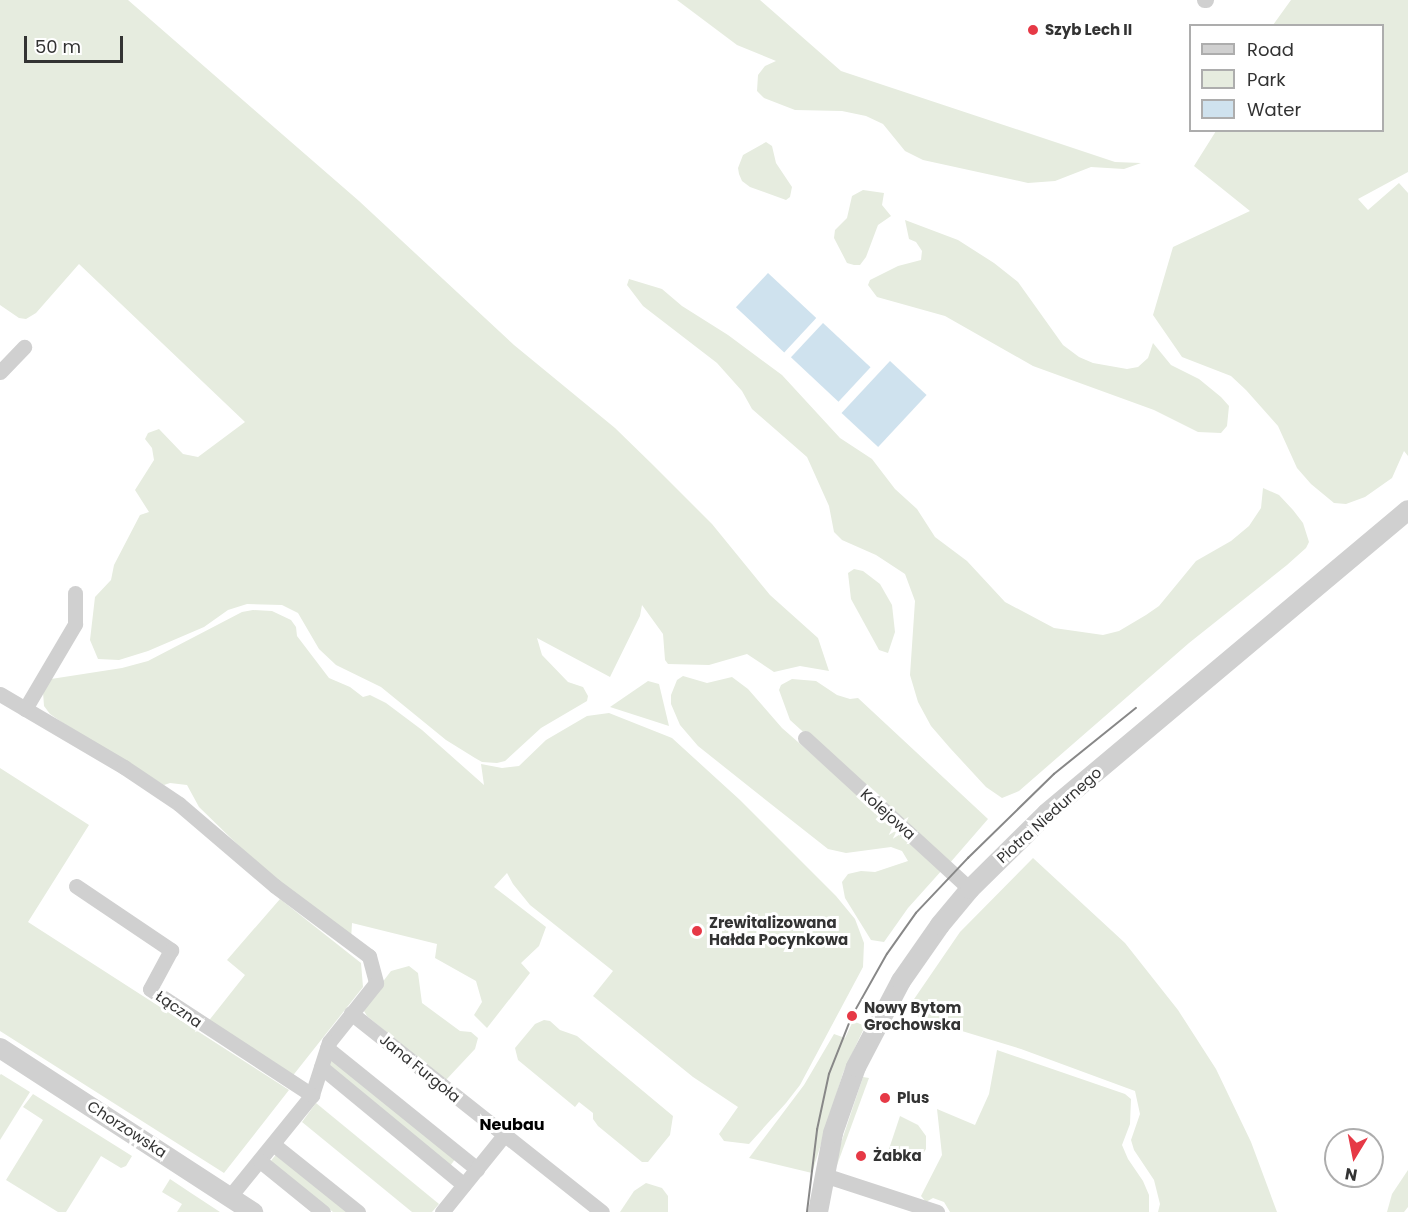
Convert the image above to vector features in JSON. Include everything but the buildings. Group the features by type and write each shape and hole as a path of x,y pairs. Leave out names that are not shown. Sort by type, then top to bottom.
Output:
{"street":[{"path":"0,372 24,347"},
{"name":"Piotra Niedurnego","path":"818,1212 824,1175 840,1109 874,1030 908,971 940,925 970,890 1047,813 1408,510"},
{"path":"25,709 75,624 75,593"},
{"path":"0,694 124,767 179,804 275,886 369,956 376,984 351,1013 327,1048 312,1095 231,1195"},
{"name":"Kolejowa","path":"805,738 970,890"},
{"name":"Łączna","path":"76,886 171,950 150,990 312,1095"},
{"name":"Jana Furgoła","path":"351,1013 602,1212"},
{"name":"Chorzowska","path":"0,1048 231,1195 253,1212"},
{"path":"327,1048 477,1169"},
{"path":"321,1066 464,1185"},
{"path":"442,1212 505,1134"},
{"path":"273,1144 358,1212"},
{"path":"260,1161 323,1212"},
{"path":"824,1175 937,1212"}],"green space":[{"path":"0,0 128,0 359,201 514,345 615,428 712,524 770,595 818,638 829,671 800,666 774,672 747,654 709,665 668,664 665,660 663,634 642,605 640,616 610,677 537,638 542,655 568,682 583,687 588,696 587,701 541,728 505,761 497,763 482,762 475,758 446,740 381,687 336,665 319,649 298,613 282,605 247,604 228,610 204,627 148,651 119,660 98,659 90,640 95,597 111,580 114,565 140,515 149,512 135,490 154,460 152,448 145,439 148,433 159,429 183,454 198,457 245,422 79,264 36,313 26,319 19,318 0,305"},
{"path":"677,0 760,0 841,71 1115,162 1141,163 1124,169 1091,167 1055,181 1028,183 923,160 905,151 883,124 866,116 842,111 795,110 764,98 757,91 758,75 765,66 776,61 737,45"},
{"path":"1291,0 1408,0 1408,172 1358,199 1368,210 1399,183 1408,193 1408,456 1404,451 1392,478 1365,497 1346,504 1334,503 1311,484 1297,468 1278,426 1246,390 1231,376 1182,357 1153,315 1173,247 1250,211 1194,166 1215,132 1384,132 1384,24 1274,24"},
{"path":"766,142 772,146 776,163 792,187 790,197 786,200 750,187 742,181 739,174 738,168 743,155"},
{"path":"863,190 884,193 882,205 891,216 878,225 866,257 860,265 854,265 847,263 834,238 835,230 847,218 852,196"},
{"path":"905,220 958,240 994,263 1018,282 1063,345 1079,357 1093,363 1127,369 1138,367 1148,358 1153,343 1171,365 1199,379 1221,397 1229,406 1227,426 1221,433 1198,432 1154,410 1033,366 945,316 877,297 868,285 870,280 898,266 921,260 922,251 916,242 909,239"},
{"path":"629,279 662,289 682,306 728,335 782,375 840,438 872,459 895,489 917,509 935,537 967,561 1005,602 1054,628 1103,635 1119,631 1146,615 1159,606 1196,561 1231,541 1249,526 1261,508 1263,488 1279,495 1293,510 1303,523 1309,542 1306,548 1287,565 1189,643 1019,791 1002,798 986,787 950,748 931,726 918,702 910,675 915,601 905,574 876,555 842,540 834,532 829,506 807,457 752,409 742,391 717,363 643,306 627,285"},
{"path":"854,569 863,571 880,584 892,605 895,632 888,653 879,650 851,599 848,573"},
{"path":"272,611 291,620 296,627 297,636 329,678 350,687 363,697 370,695 386,703 422,730 484,785 481,764 502,768 519,766 546,740 587,716 609,713 672,738 740,800 836,896 855,919 864,943 863,967 800,1085 749,1144 724,1141 719,1134 738,1107 693,1077 593,996 613,971 530,905 507,873 494,887 546,927 539,946 521,963 530,973 487,1028 474,1015 482,1002 476,981 435,958 437,944 352,923 351,940 277,883 199,807 187,785 170,783 164,785 63,723 50,714 44,706 43,692 51,679 122,668 148,661 242,612"},
{"path":"683,676 707,683 732,677 748,689 782,728 943,869 908,908 884,942 871,940 845,898 842,882 848,874 861,871 875,872 908,861 902,851 891,847 846,853 828,849 698,746 680,725 671,704 671,695 677,680"},
{"path":"792,679 816,681 837,695 850,699 858,698 988,819 949,864 790,720 779,690 781,685"},
{"path":"648,681 659,684 669,726 610,707"},
{"path":"0,768 89,825 28,922 289,1090 224,1173 0,1031"},
{"path":"1033,858 1125,943 1178,1010 1216,1069 1251,1142 1277,1212 1158,1212 1160,1204 1154,1180 1134,1150 1131,1140 1140,1114 1135,1091 1021,1049 919,1018 914,1011 910,1005 960,932"},
{"path":"280,899 361,963 363,987 291,1078 207,1023 245,975 227,960"},
{"path":"409,966 418,973 422,1003 460,1031 471,1032 478,1038 475,1049 445,1081 367,1016 364,1011 365,1005 391,971"},
{"path":"544,1020 550,1021 560,1030 577,1036 673,1116 670,1135 648,1162 642,1162 598,1126 593,1119 593,1113 579,1102 575,1107 518,1060 515,1048 535,1024"},
{"path":"853,1021 865,1026 843,1073 812,1173 749,1158 804,1085 834,1034 845,1038"},
{"path":"327,1048 459,1154 450,1166 321,1067"},
{"path":"997,1050 1125,1094 1131,1099 1130,1124 1122,1145 1149,1195 1149,1212 950,1212 944,1202 933,1198 926,1202 921,1196 942,1155 937,1109 975,1125 989,1094"},
{"path":"0,1075 30,1092 0,1140"},
{"path":"863,1077 869,1078 837,1165 836,1158"},
{"path":"33,1094 132,1156 126,1166 121,1168 101,1156 66,1212 58,1212 6,1180 43,1120 23,1107"},
{"path":"316,1103 439,1204 432,1212 412,1212 302,1122"},
{"path":"900,1116 918,1125 926,1136 926,1149 919,1160 888,1152"},
{"path":"278,1152 353,1212 333,1212 270,1162"},
{"path":"1408,1170 1408,1207 1404,1212 1387,1212 1392,1194"},
{"path":"170,1179 220,1212 177,1212 182,1204 162,1192"},
{"path":"646,1183 662,1188 668,1196 668,1212 620,1212 634,1191"}],"water":[{"path":"768,273 816,318 784,352 736,307"},
{"path":"823,323 871,367 838,402 791,357"},
{"path":"890,361 927,395 878,447 842,413"}],"tram line":[{"path":"807,1212 817,1130 829,1074 852,1016 887,954 916,913 968,858 1054,774 1136,708"}],"place":[{"name":"Szyb Lech II","path":"1033,30"},
{"name":"Zrewitalizowana Hałda Pocynkowa","path":"697,931"},
{"name":"Nowy Bytom Grochowska","path":"852,1016"},
{"name":"Plus","path":"885,1098"},
{"name":"Żabka","path":"861,1156"}],"district":[{"name":"Neubau","path":"512,1125"}]}
